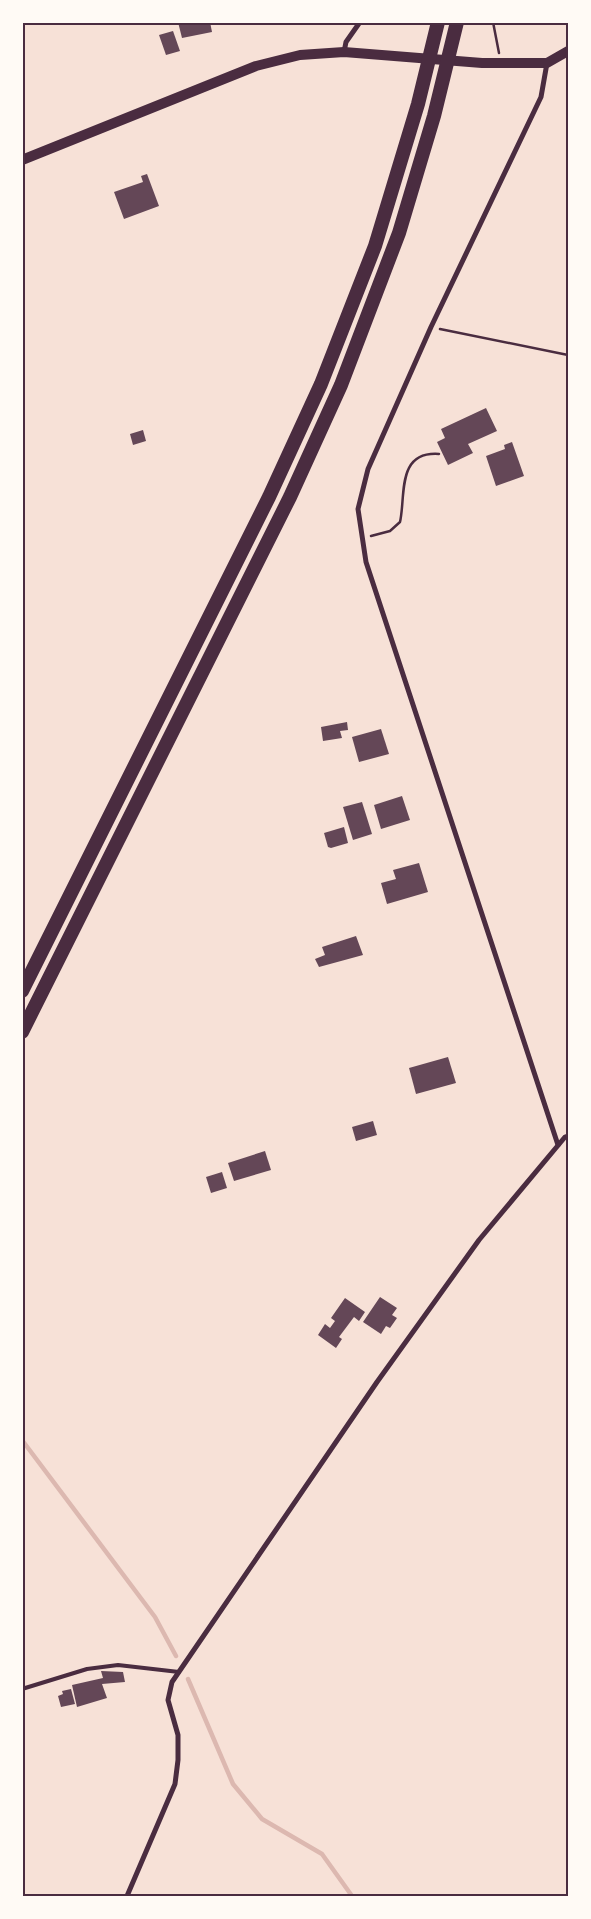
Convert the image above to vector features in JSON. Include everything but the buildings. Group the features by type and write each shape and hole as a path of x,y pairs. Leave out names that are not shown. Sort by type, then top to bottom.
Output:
{"highway":[{"path":"22,991 269,498 321,384 349,316 380,228 418,104 438,22"},
{"path":"22,1032 290,497 341,385 399,233 434,116 457,22"}],"main road":[{"path":"22,160 256,66 300,55 344,52 500,63 547,62 568,51"}],"street":[{"path":"344,52 346,42 360,22"},
{"path":"547,62 541,97 431,328 368,470 358,509 366,562 558,1145"},
{"path":"127,1896 175,1784 178,1760 178,1735 168,1700 172,1682 377,1382 479,1240 558,1145 568,1136"}],"lane":[{"path":"22,1689 87,1669 118,1665 178,1672"}],"path":[{"path":"493,22 500,63"},
{"path":"431,328 568,355"},
{"path":"362,539 390,531 396,527 401,514 402,485 409,468 419,458 429,454 439,454"}],"waterway":[{"path":"22,1440 155,1617 176,1656"},
{"path":"188,1679 233,1784 262,1819 322,1854 352,1896"}]}
